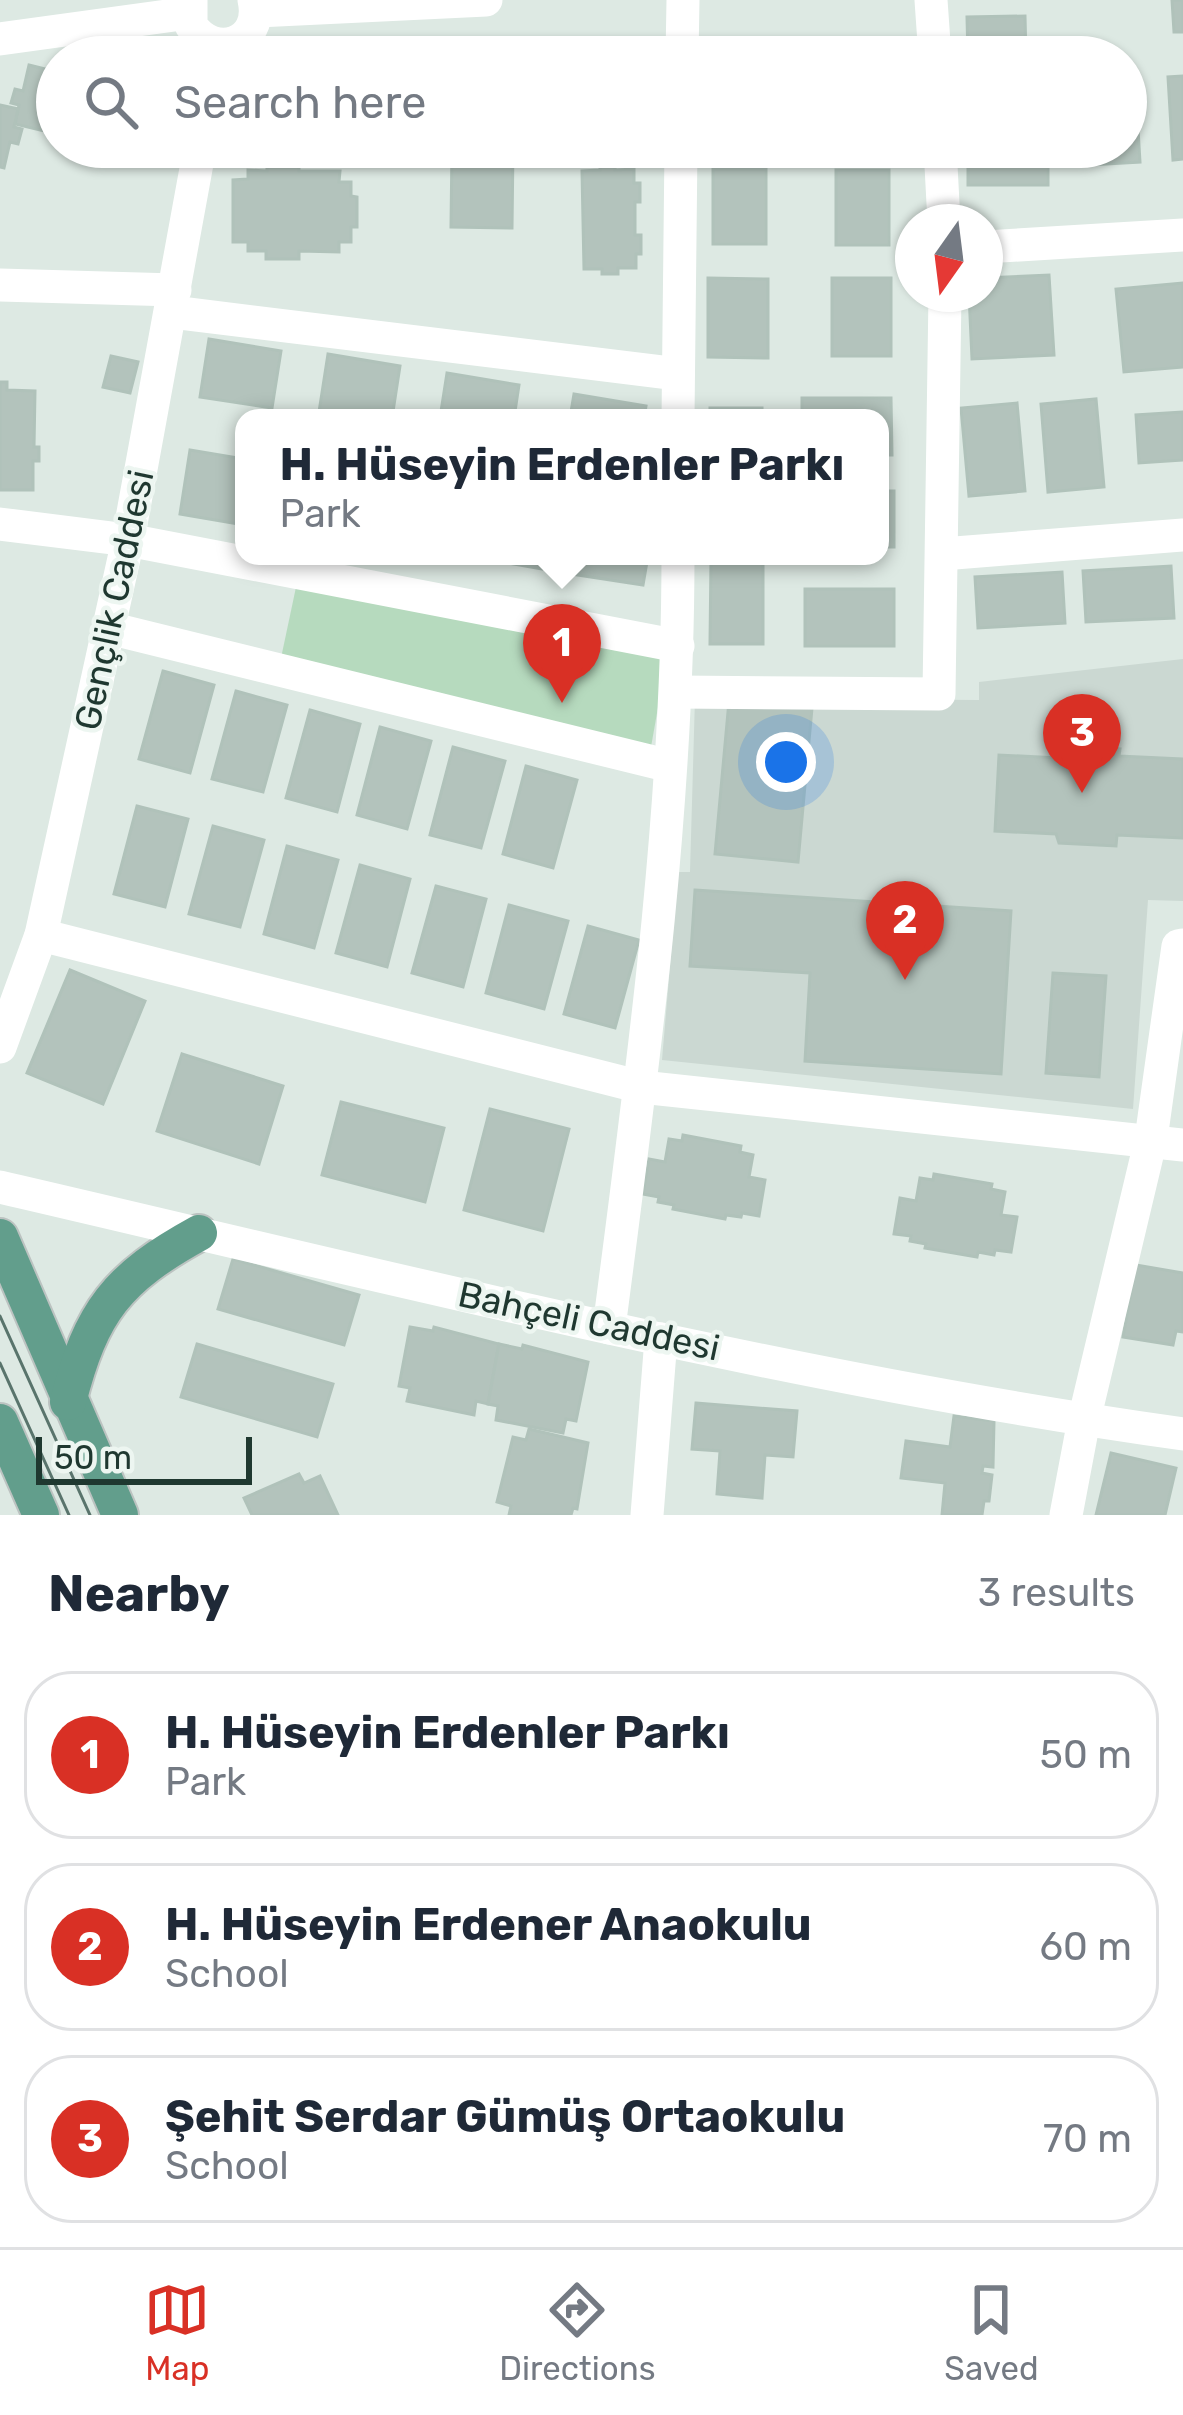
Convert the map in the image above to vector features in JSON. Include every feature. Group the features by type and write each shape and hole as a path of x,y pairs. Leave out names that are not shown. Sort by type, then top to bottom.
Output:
{"main road":[{"path":"68,1402 82,1348 110,1299 150,1260 200,1233"},
{"path":"0,1237 120,1515"},
{"path":"0,1422 41,1515"}],"street":[{"path":"245,36 255,22 255,6 486,0"},
{"path":"682,36 683,0"},
{"path":"932,0 933,36"},
{"path":"0,39 190,7 198,36"},
{"name":"Gençlik Caddesi","path":"0,1047 41,935 128,541 196,168"},
{"path":"678,409 681,168"},
{"path":"941,168 943,204"},
{"path":"1003,247 1183,236"},
{"path":"0,285 173,301 678,374"},
{"path":"677,692 940,694 945,312"},
{"path":"0,524 235,561"},
{"path":"942,554 1183,535"},
{"path":"254,565 678,646"},
{"path":"609,1328 640,1087 677,692 678,565"},
{"path":"109,628 670,766"},
{"path":"41,935 640,1087 1167,1142"},
{"path":"1066,1515 1084,1420 1167,1142 1178,946 1183,945"},
{"name":"Bahçeli Caddesi","path":"0,1187 661,1339 1084,1420 1183,1434"},
{"path":"647,1515 661,1339"}],"shaded area":[{"path":"1183,659 1183,901 1148,900 1133,1109 662,1060 678,872 690,872 695,698 979,700 979,682"}],"green space":[{"path":"299,573 669,645 651,747 281,658"}],"building":[{"path":"1172,0 1183,0 1183,32 1174,32"},
{"path":"1025,16 1025,36 967,36 967,17"},
{"path":"29,65 36,67 36,129 15,124 19,105 11,103 15,89 23,91"},
{"path":"1183,76 1183,159 1173,160 1168,77"},
{"path":"0,105 18,109 14,127 22,129 18,144 10,142 4,168 0,167"},
{"path":"452,168 513,168 512,228 451,227"},
{"path":"968,168 1048,168 1048,185 968,185"},
{"path":"634,169 634,183 640,183 635,235 641,235 641,254 636,254 636,268 618,268 618,274 584,269 582,171"},
{"path":"713,169 766,169 766,244 713,244"},
{"path":"248,170 340,171 339,182 351,182 351,196 357,197 357,227 351,227 351,242 339,242 339,252 299,251 299,259 266,259 266,251 248,251 248,242 233,242 233,180 248,179"},
{"path":"836,170 889,170 889,245 836,245"},
{"path":"1049,275 1054,355 972,359 970,312 1003,312 1003,277"},
{"path":"708,278 768,279 768,358 708,357"},
{"path":"832,278 891,278 891,356 832,356"},
{"path":"1183,283 1183,367 1124,372 1116,289"},
{"path":"209,339 281,351 272,408 200,397"},
{"path":"328,354 400,366 393,409 319,409"},
{"path":"111,356 138,362 130,393 103,387"},
{"path":"447,373 519,385 515,409 441,409"},
{"path":"0,382 7,382 7,390 35,391 34,447 39,447 39,461 33,461 33,490 0,490"},
{"path":"574,394 646,406 646,409 572,409"},
{"path":"802,398 891,398 892,455 889,409 802,409"},
{"path":"1096,399 1104,487 1048,492 1041,404"},
{"path":"1017,403 1025,491 969,496 961,408"},
{"path":"1183,412 1183,460 1139,463 1136,415"},
{"path":"190,450 235,458 235,523 180,514"},
{"path":"889,491 894,491 894,547 889,547"},
{"path":"572,565 646,565 643,585 571,574"},
{"path":"711,565 763,565 763,644 710,644"},
{"path":"1171,566 1174,618 1086,622 1083,571"},
{"path":"1062,572 1065,623 978,628 975,577"},
{"path":"805,589 894,589 894,646 805,646"},
{"path":"163,671 214,685 190,773 139,759"},
{"path":"236,691 287,705 263,792 212,779"},
{"path":"729,701 812,708 798,862 715,854"},
{"path":"310,710 360,724 337,812 286,798"},
{"path":"380,727 431,741 407,829 357,815"},
{"path":"1060,746 1120,749 1119,756 1183,759 1183,838 1117,835 1116,846 1059,843 1056,834 995,831 999,755 1059,758"},
{"path":"453,747 505,761 481,848 430,835"},
{"path":"526,766 577,780 553,868 503,854"},
{"path":"137,806 188,819 165,907 114,894"},
{"path":"213,826 264,840 240,927 189,914"},
{"path":"287,846 338,860 314,948 264,934"},
{"path":"360,865 410,879 387,967 336,953"},
{"path":"436,886 486,899 463,987 412,973"},
{"path":"695,890 1011,911 1001,1074 805,1061 810,973 690,966"},
{"path":"509,905 568,921 544,1009 486,993"},
{"path":"588,926 639,940 615,1028 564,1014"},
{"path":"70,970 145,1001 103,1104 27,1073"},
{"path":"1053,973 1106,976 1099,1077 1046,1073"},
{"path":"182,1054 283,1086 259,1164 157,1131"},
{"path":"341,1102 444,1128 425,1202 322,1175"},
{"path":"490,1109 569,1129 543,1231 464,1210"},
{"path":"683,1135 741,1146 740,1152 753,1155 749,1177 765,1180 759,1216 742,1213 725,1219 673,1209 674,1205 658,1202 659,1197 643,1194 649,1159 665,1162 669,1139 682,1141"},
{"path":"934,1174 992,1184 991,1189 1005,1192 1001,1215 1017,1217 1011,1252 978,1252 977,1257 925,1248 926,1244 910,1241 911,1236 894,1234 900,1198 916,1201 920,1178 933,1180"},
{"path":"233,1259 359,1295 344,1345 218,1309"},
{"path":"1136,1265 1183,1273 1183,1332 1176,1331 1173,1345 1123,1337"},
{"path":"410,1327 433,1331 434,1327 499,1344 488,1404 476,1401 474,1415 407,1401 410,1388 399,1386"},
{"path":"197,1344 333,1384 317,1437 181,1397"},
{"path":"499,1344 522,1349 523,1345 588,1362 576,1421 566,1419 563,1433 496,1420 498,1406 488,1404"},
{"path":"696,1403 797,1411 793,1457 765,1455 762,1498 717,1494 720,1451 692,1449"},
{"path":"954,1416 994,1421 993,1467 983,1466 982,1473 992,1475 982,1515 942,1515 945,1483 901,1478 906,1441 950,1447"},
{"path":"529,1429 588,1443 577,1509 571,1515 509,1515 511,1506 497,1502 513,1437 526,1440"},
{"path":"1111,1453 1176,1468 1165,1515 1096,1515"},
{"path":"299,1474 304,1483 320,1476 338,1515 252,1515 244,1498"}],"tram line":[{"path":"0,1316 90,1515"},
{"path":"0,1363 69,1515"}],"place":[{"name":"H. Hüseyin Erdenler Parkı","path":"562,703"},
{"name":"Şehit Serdar Gümüş Ortaokulu","path":"1082,793"},
{"name":"H. Hüseyin Erdener Anaokulu","path":"905,980"}]}
